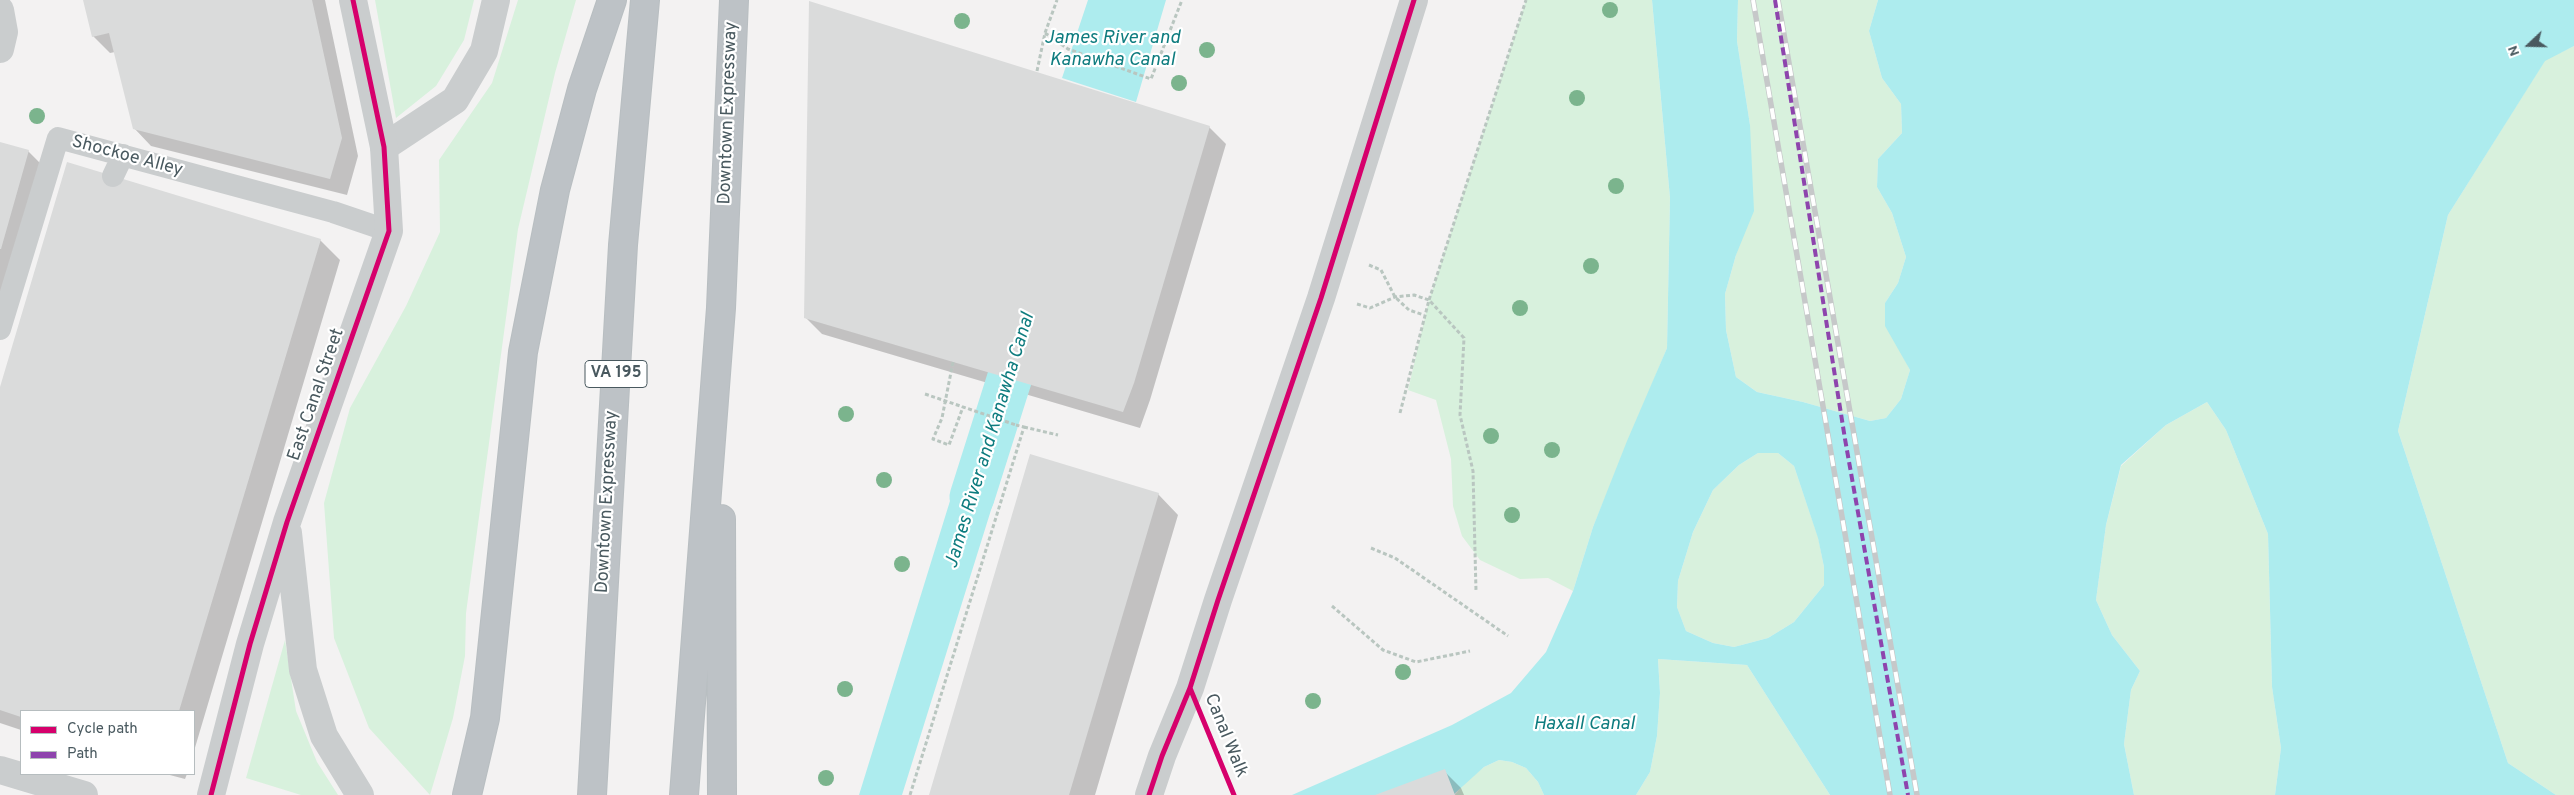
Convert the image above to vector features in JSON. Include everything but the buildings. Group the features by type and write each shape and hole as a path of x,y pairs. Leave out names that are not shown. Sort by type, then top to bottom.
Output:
{"highway":[{"path":"467,795 485,718 523,352 555,190 582,88 612,0"},
{"name":"Downtown Expressway","path":"592,795 623,246 644,0"},
{"name":"Downtown Expressway","path":"684,795 721,308 734,0"},
{"path":"721,308 722,795"}],"street":[{"name":"East Canal Street","path":"211,795 250,644 287,522 389,232 384,147 354,0"},
{"path":"384,147 455,100 484,51 496,0"},
{"path":"1149,795 1162,756 1190,688 1321,298 1414,0"},
{"path":"0,10 4,32 0,49"},
{"path":"287,522 304,670 324,736 360,795"},
{"path":"0,770 84,795"}],"lane":[{"name":"Shockoe Alley","path":"0,329 58,138 332,212 389,232"},
{"path":"113,176 123,155"}],"path":[{"path":"1036,71 1045,33 1057,0"},
{"path":"1045,33 1068,49 1151,79 1182,0"},
{"path":"1400,413 1408,390 1424,315 1526,0"},
{"path":"1381,270 1395,297 1409,310 1424,315"},
{"path":"1370,308 1395,297 1414,295 1429,300 1464,338 1460,415 1473,471 1476,591"},
{"path":"953,362 942,418 933,439 948,445 963,407"},
{"path":"925,394 1016,425 1058,435"},
{"path":"910,795 1024,427"},
{"path":"1371,548 1395,558 1508,636"},
{"path":"1332,606 1383,650 1416,662 1470,651"}],"green space":[{"path":"375,0 474,0 464,40 436,86 396,118"},
{"path":"518,0 576,0 555,73 518,229 466,613 465,656 453,718 430,795 369,728 334,638 324,503 350,408 406,306 440,232 439,160 492,83"},
{"path":"1526,0 1652,0 1670,198 1667,348 1593,527 1573,591 1548,578 1520,579 1480,560 1462,536 1453,506 1451,459 1436,400 1408,390 1429,300"},
{"path":"1738,0 1878,0 1869,31 1882,78 1901,104 1902,133 1878,159 1877,187 1892,213 1906,257 1898,283 1885,303 1899,348 1910,370 1901,399 1886,418 1870,421 1803,402 1757,392 1736,377 1726,330 1725,294 1736,255 1750,125 1737,41"},
{"path":"2574,46 2574,795 2556,795 2508,763 2398,431 2448,215 2545,60"},
{"path":"2207,402 2226,430 2268,534 2272,687 2281,748 2275,795 2134,795 2124,744 2131,690 2140,671 2112,635 2096,600 2106,525 2121,466 2166,425"},
{"path":"1758,453 1778,453 1794,466 1818,537 1824,567 1824,585 1794,622 1768,638 1734,647 1713,643 1686,631 1677,607 1678,581 1693,532 1713,490 1739,465"},
{"path":"285,640 296,711 317,762 338,795 301,795 246,778"},
{"path":"1658,659 1747,665 1830,795 1636,795 1650,772 1657,736 1660,693"},
{"path":"1499,760 1512,762 1526,768 1538,782 1544,795 1455,795 1465,782 1484,767"}],"water":[{"name":"James River and Kanawha Canal","path":"1088,0 1166,0 1136,102 1062,78"},
{"name":"Haxall Canal","path":"1652,0 1738,0 1737,41 1750,125 1754,211 1736,255 1725,294 1726,330 1736,377 1757,392 1803,402 1870,421 1886,418 1901,399 1910,370 1885,326 1885,303 1898,283 1906,257 1892,213 1877,187 1878,159 1902,133 1901,104 1882,78 1869,31 1878,0 2574,0 2574,46 2545,61 2448,215 2398,431 2508,763 2556,795 2275,795 2281,748 2272,687 2268,534 2226,430 2207,402 2166,425 2121,465 2106,525 2096,600 2112,635 2140,671 2131,690 2124,744 2134,795 1830,795 1747,665 1658,659 1660,693 1657,736 1650,772 1636,795 1544,795 1538,782 1526,768 1512,762 1499,760 1484,767 1453,795 1292,795 1452,725 1511,693 1546,652 1573,591 1593,527 1627,441 1667,348 1670,198","holes":["1758,453 1778,453 1794,466 1818,538 1824,567 1824,585 1794,622 1768,638 1734,647 1713,643 1686,631 1677,607 1678,581 1693,532 1713,490 1739,465"]},
{"name":"James River and Kanawha Canal","path":"971,433 1011,446 902,795 859,795"}],"waterway":[{"name":"James River and Kanawha Canal","path":"972,497 1028,320"}],"railway":[{"path":"1753,0 1890,795"},
{"path":"1778,0 1917,795"}],"marked path":[{"path":"1775,0 1845,439 1908,795"}],"cycle path":[{"path":"211,795 250,644 287,522 389,231 384,147 353,0"},
{"path":"1149,795 1162,756 1190,688 1321,298 1414,0"},
{"name":"Canal Walk","path":"1190,688 1234,795"}]}
